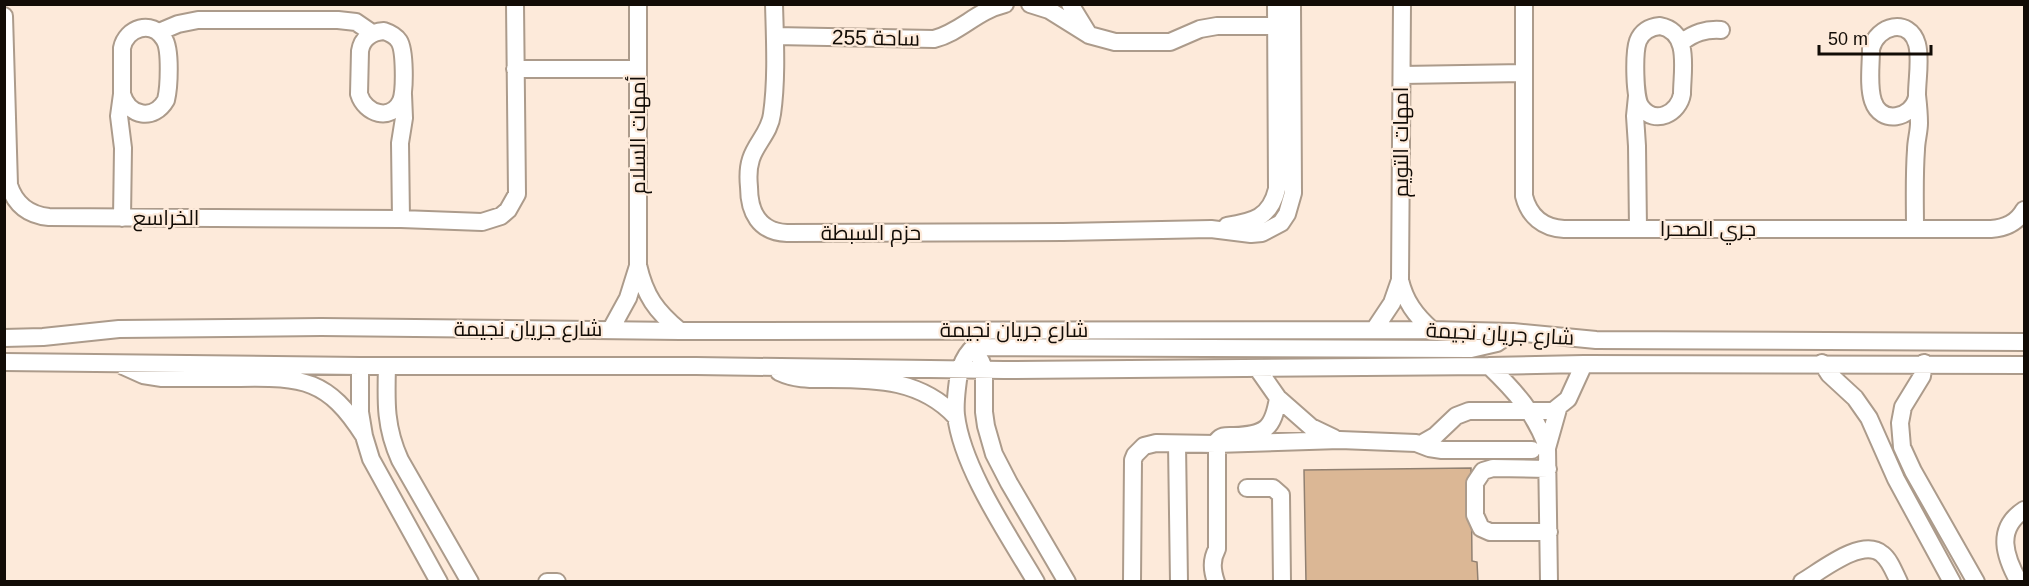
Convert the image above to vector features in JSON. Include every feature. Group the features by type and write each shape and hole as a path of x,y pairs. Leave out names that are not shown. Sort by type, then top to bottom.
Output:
{"street":[{"name":"الخراسع","path":"4,16 8,177 15,199 26,210 41,216 401,219 482,222 492,220 508,210 517,194 515,4"},
{"name":"أمهات السلام","path":"638,4 638,265 652,303 680,331"},
{"name":"حزم السبطة","path":"774,4 775,36 771,122 752,156 748,175 751,208 758,221 771,231 786,233 1029,233 1211,229 1251,234 1262,233 1281,223 1287,214 1278,180 1285,116 1285,57 1292,4"},
{"name":"ساحة 255","path":"775,36 934,39 952,32 987,10 1005,4"},
{"path":"1030,4 1049,10 1089,35 1115,42 1177,40 1209,26 1276,26"},
{"path":"1070,4 1089,35"},
{"name":"حزم السبطة","path":"1276,4 1276,26 1285,57"},
{"name":"امهات التويم","path":"1402,4 1400,280 1404,294 1415,314 1432,330"},
{"name":"جري الصحرا","path":"1524,4 1524,196 1530,211 1541,223 1556,229 1998,229 2012,224 2025,210"},
{"path":"159,32 178,24 208,20 338,20 356,22 372,33"},
{"path":"1637,146 1645,132 1663,116 1674,111 1681,100 1682,42 1673,31 1660,26 1653,27 1641,35 1636,48 1635,116 1638,229"},
{"path":"122,94 132,111 152,114 163,106 168,94 168,48 159,32 148,27 130,32 122,48 119,127 123,148 122,218"},
{"path":"1915,229 1916,148 1919,123 1917,43 1909,32 1902,28 1888,28 1876,36 1873,42 1871,94 1879,112 1891,117 1908,134 1916,148"},
{"path":"1682,42 1696,33 1712,29 1720,30"},
{"path":"401,219 400,143 404,118 401,45 389,33 384,31 372,33 361,45 359,94 361,100 369,110 381,113 398,105 403,94"},
{"path":"515,69 638,69"},
{"path":"1402,75 1524,73"},
{"path":"1636,96 1641,107 1646,111 1663,116"},
{"path":"1891,117 1908,112 1916,103 1917,97"},
{"path":"381,113 392,127 400,143"},
{"path":"123,148 132,130 145,114"},
{"name":"أمهات السلام","path":"611,329 628,298 638,265"},
{"name":"امهات التويم","path":"1374,330 1392,303 1400,280"},
{"name":"شارع جريان نجيمة","path":"4,338 43,337 119,329 321,327 680,331 1432,330 1513,332 1578,339 1618,340 2025,342"},
{"path":"949,330 974,347 984,369 984,419 994,454 1067,582"},
{"path":"1005,330 987,337 964,358 959,369 956,417 972,469 1036,582"},
{"path":"974,347 1471,349 1497,343 1513,332"},
{"name":"شارع جريان نجيمة","path":"4,362 959,369 1822,363 2025,365"},
{"path":"117,362 143,375 162,378 293,379 319,388 331,396 364,436"},
{"path":"1822,363 1829,374 1855,398 1869,418 1896,479 1952,582"},
{"path":"1924,363 1922,376 1903,407 1900,423 1902,447 1913,471 1976,582"},
{"path":"1538,446 1558,409 1568,399 1584,364"},
{"path":"360,366 358,401 364,436 374,465 440,582"},
{"path":"387,366 386,410 393,445 470,582"},
{"path":"1489,366 1514,390 1540,429 1538,446 1548,469 1549,582"},
{"path":"771,367 795,378 877,379 891,382 909,387 934,399 956,417"},
{"path":"1257,368 1278,398 1311,427 1340,440"},
{"path":"1229,582 1223,571 1217,549 1216,444 1221,436 1249,435 1268,428 1275,416 1278,398"},
{"path":"1421,444 1435,436 1456,416 1470,411 1548,412 1558,409"},
{"path":"1446,426 1454,436 1470,445"},
{"path":"1132,582 1133,460 1144,446 1156,443 1216,444 1340,440 1421,444 1436,449 1470,445 1538,446"},
{"path":"1177,444 1179,582"},
{"path":"1548,469 1493,468 1483,471 1475,483 1475,515 1481,528 1490,532 1549,532"},
{"path":"1247,488 1274,488 1281,495 1282,582"},
{"path":"2019,582 2006,555 2005,546 2008,528 2013,520 2025,510"},
{"path":"1802,582 1856,550 1868,548 1884,555 1899,582"},
{"path":"1216,582 1212,567 1217,549"},
{"path":"547,582 557,582"}],"building":[{"path":"1471,468 1472,561 1477,562 1478,582 1306,582 1304,470"}]}
